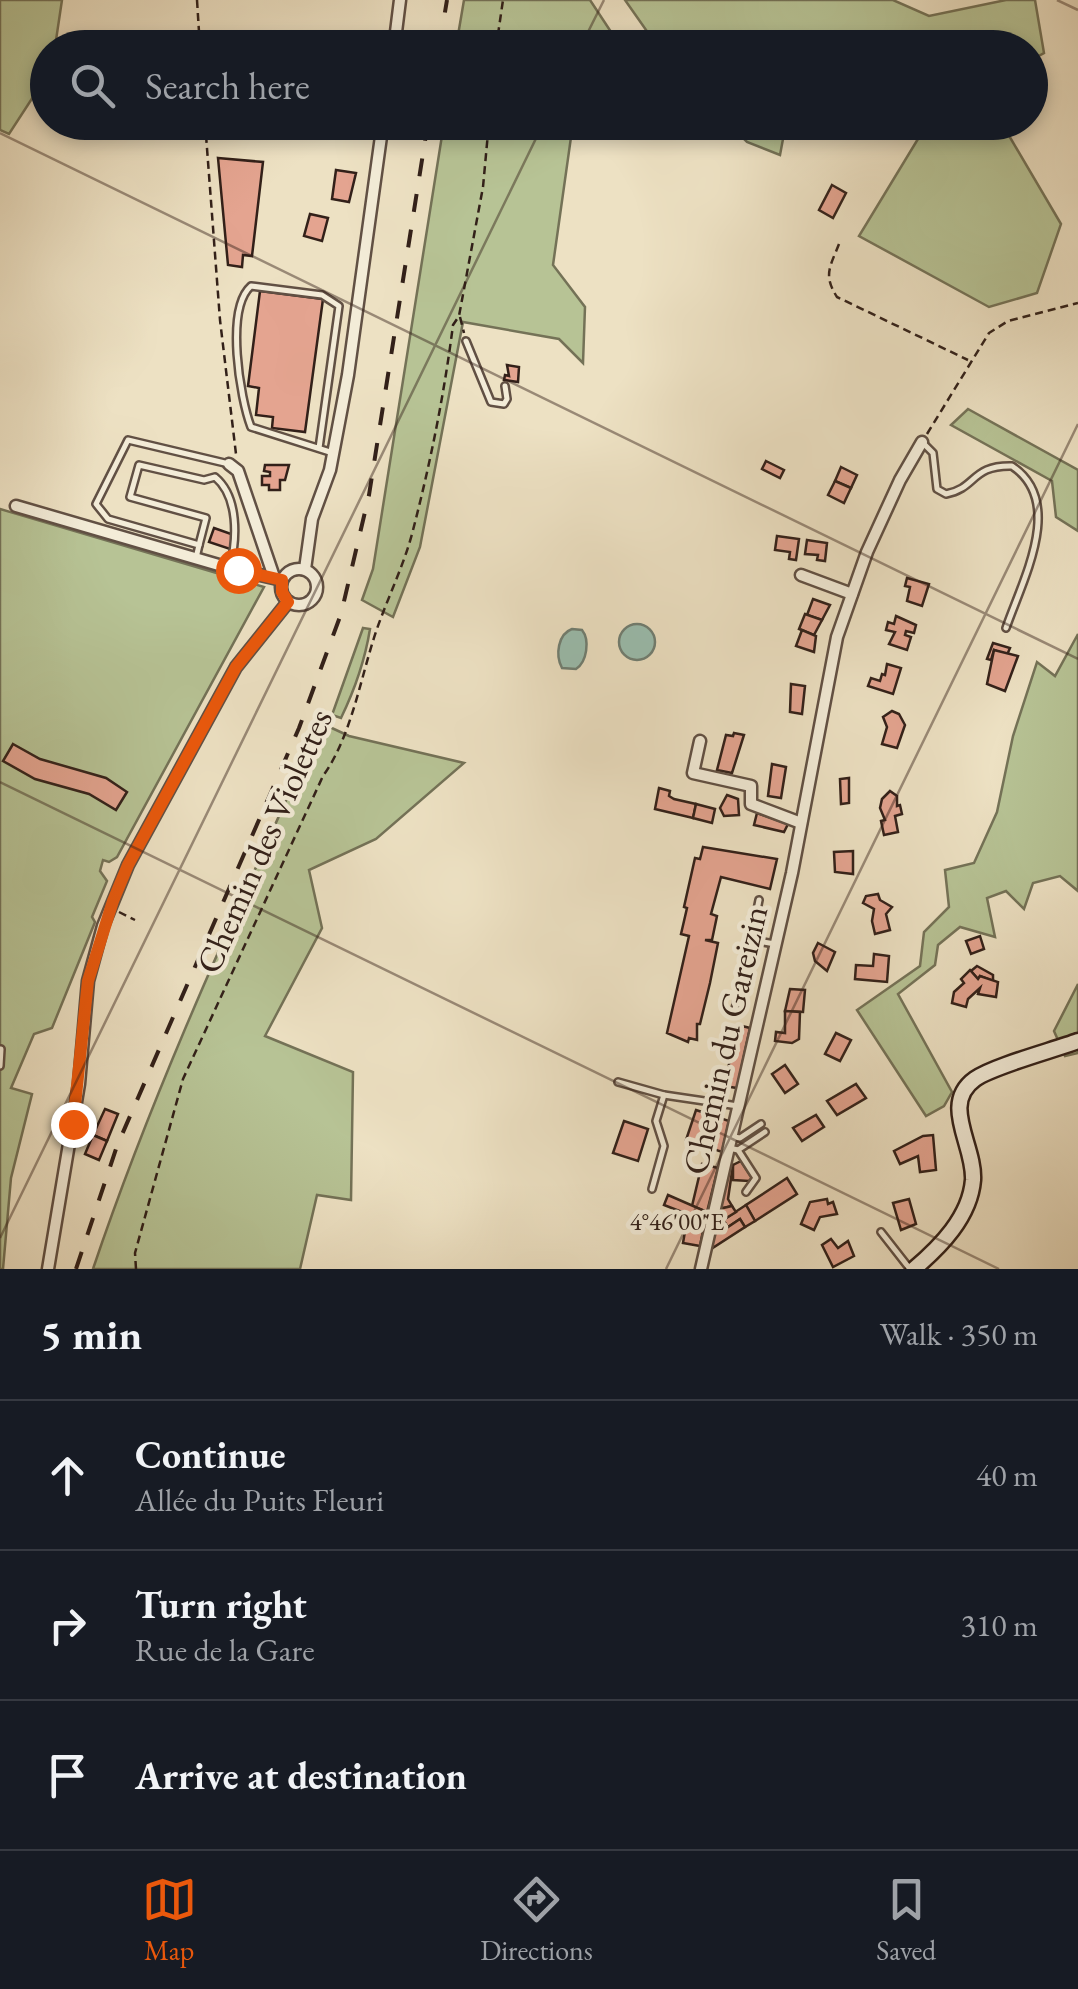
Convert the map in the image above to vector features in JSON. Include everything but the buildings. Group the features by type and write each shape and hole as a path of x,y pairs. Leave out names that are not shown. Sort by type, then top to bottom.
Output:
{"street":[{"path":"396,30 400,0"},
{"path":"305,569 312,519 330,470 348,376 381,140"},
{"name":"Chemin du Gareizin","path":"702,1269 776,944 837,637 867,552 922,442"},
{"path":"16,506 229,568 278,578 294,569 305,569 317,581 314,598 299,605 288,602 282,592 278,578 233,467"},
{"path":"801,574 852,594"},
{"path":"48,1269 79,1084 88,981 103,926 128,865 236,667 288,602"},
{"path":"700,741 693,772 751,786 752,804 801,823"},
{"path":"912,1269 954,1229 973,1182 971,1156 957,1107 961,1092 977,1077 1078,1041"}],"lane":[{"path":"319,448 338,306 322,295 251,286 245,291 240,310 236,346 243,406 251,427 333,453"},
{"path":"466,341 491,402 504,404 505,386"},
{"path":"199,545 108,519 96,504 128,440 233,467"},
{"path":"922,442 933,453 937,489 946,494 956,492 979,471 992,466 1012,466 1033,486 1038,526 1006,628"},
{"path":"196,559 206,518 130,497 139,465 204,480 215,478 224,485 238,536 229,568"},
{"path":"735,1010 759,900"},
{"path":"751,940 776,944"},
{"path":"0,1066 1,1049"},
{"path":"618,1082 664,1095 738,1106"},
{"path":"652,1190 664,1146 656,1122 664,1095"},
{"path":"732,1144 760,1124"},
{"path":"732,1144 765,1132"},
{"path":"732,1144 756,1178 746,1192"},
{"path":"881,1232 912,1269"}],"path":[{"path":"196,0 198,30"},
{"path":"499,30 503,0"},
{"path":"206,140 233,467"},
{"name":"Chemin des Violettes","path":"466,341 460,316 487,140"},
{"path":"838,244 828,270 828,284 837,297 970,360"},
{"path":"922,442 989,333 1008,321 1078,303"},
{"name":"Chemin des Violettes","path":"136,1269 135,1253 182,1080 323,776 338,754 412,534 433,455 453,325 460,316"},
{"path":"118,911 135,920"}],"shaded area":[{"path":"0,0 62,0 58,30 30,30 30,102 9,134 0,130"},
{"path":"464,0 590,0 610,30 459,30"},
{"path":"625,0 893,0 929,16 1006,0 1035,0 1040,30 646,30"},
{"path":"441,140 571,140 553,265 585,307 583,363 559,339 463,322 420,547 393,617 362,600 373,569"},
{"path":"745,140 783,140 780,155"},
{"path":"917,140 1012,140 1061,224 1037,293 989,307 859,236"},
{"path":"968,409 1078,470 1078,531 1056,517 1052,481 951,425"},
{"path":"0,509 264,587 117,857 109,862 103,860 100,871 107,881 92,917 95,922 52,1028 34,1034 11,1088 32,1094 11,1178 3,1269 0,1269"},
{"path":"637,624 650,629 655,642 650,655 637,660 624,655 619,642 624,629"},
{"path":"363,628 370,629 365,652 341,718 332,715"},
{"path":"572,629 584,634 585,656 576,669 562,668 559,646"},
{"path":"1078,634 1078,891 1060,876 1033,883 1024,909 1006,891 987,898 995,937 960,927 938,945 935,965 898,994 952,1092 944,1106 926,1116 857,1010 920,966 924,932 949,907 945,870 974,863 997,812 1013,736 1037,662 1055,676"},
{"path":"321,723 349,736 464,763 376,839 309,870 322,928 265,1036 353,1072 351,1200 317,1195 300,1269 93,1269 171,1062"},
{"path":"1078,984 1078,1053 1065,1056 1054,1031"}],"railway":[{"path":"442,30 447,0"},
{"path":"76,1269 117,1146 299,728 341,614 369,495 425,140"}],"route":[{"path":"73,1124 88,981 113,901 128,865 236,667 288,602 282,592 282,580 238,570"}]}
